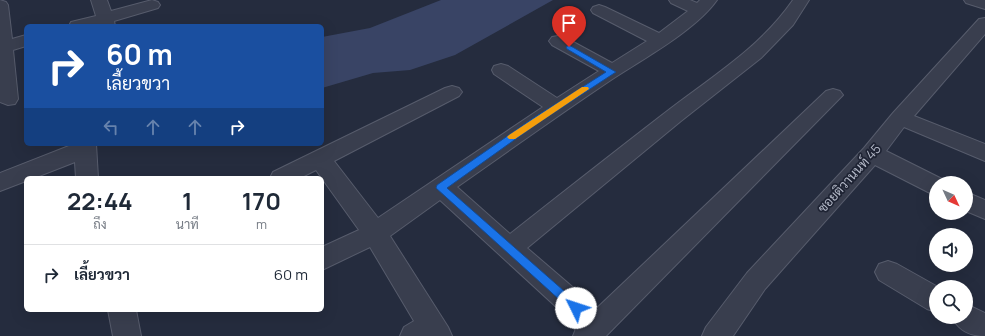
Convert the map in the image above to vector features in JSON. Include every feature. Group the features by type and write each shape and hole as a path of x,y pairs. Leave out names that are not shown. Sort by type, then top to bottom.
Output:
{"street":[{"path":"99,0 106,22"},
{"path":"677,0 705,5"},
{"path":"510,248 674,116 755,54 787,21 801,0"},
{"path":"972,0 985,4"},
{"path":"0,5 2,47 8,99"},
{"path":"92,24 106,22 152,5"},
{"path":"324,257 375,233 535,121 660,41 705,5"},
{"path":"599,10 660,41"},
{"name":"ซอยติวานนท์ 45","path":"716,336 756,281 872,154 900,118 981,34"},
{"path":"2,47 24,41"},
{"path":"558,41 612,72"},
{"path":"501,70 557,107"},
{"path":"285,176 452,92"},
{"path":"441,188 510,248 592,331 833,95"},
{"path":"900,118 985,153"},
{"path":"0,182 86,147 87,176"},
{"path":"872,154 929,182"},
{"path":"320,159 375,233 428,333"},
{"path":"973,204 985,210"},
{"path":"888,272 929,296"},
{"path":"122,312 127,336"},
{"path":"973,321 985,328"}],"water":[{"path":"441,0 553,0 455,55 410,70 373,73 324,87 324,37 370,28"}],"slow traffic":[{"path":"512,137 585,89"}],"route":[{"path":"569,47 612,72 535,121 441,188 576,308"}]}
